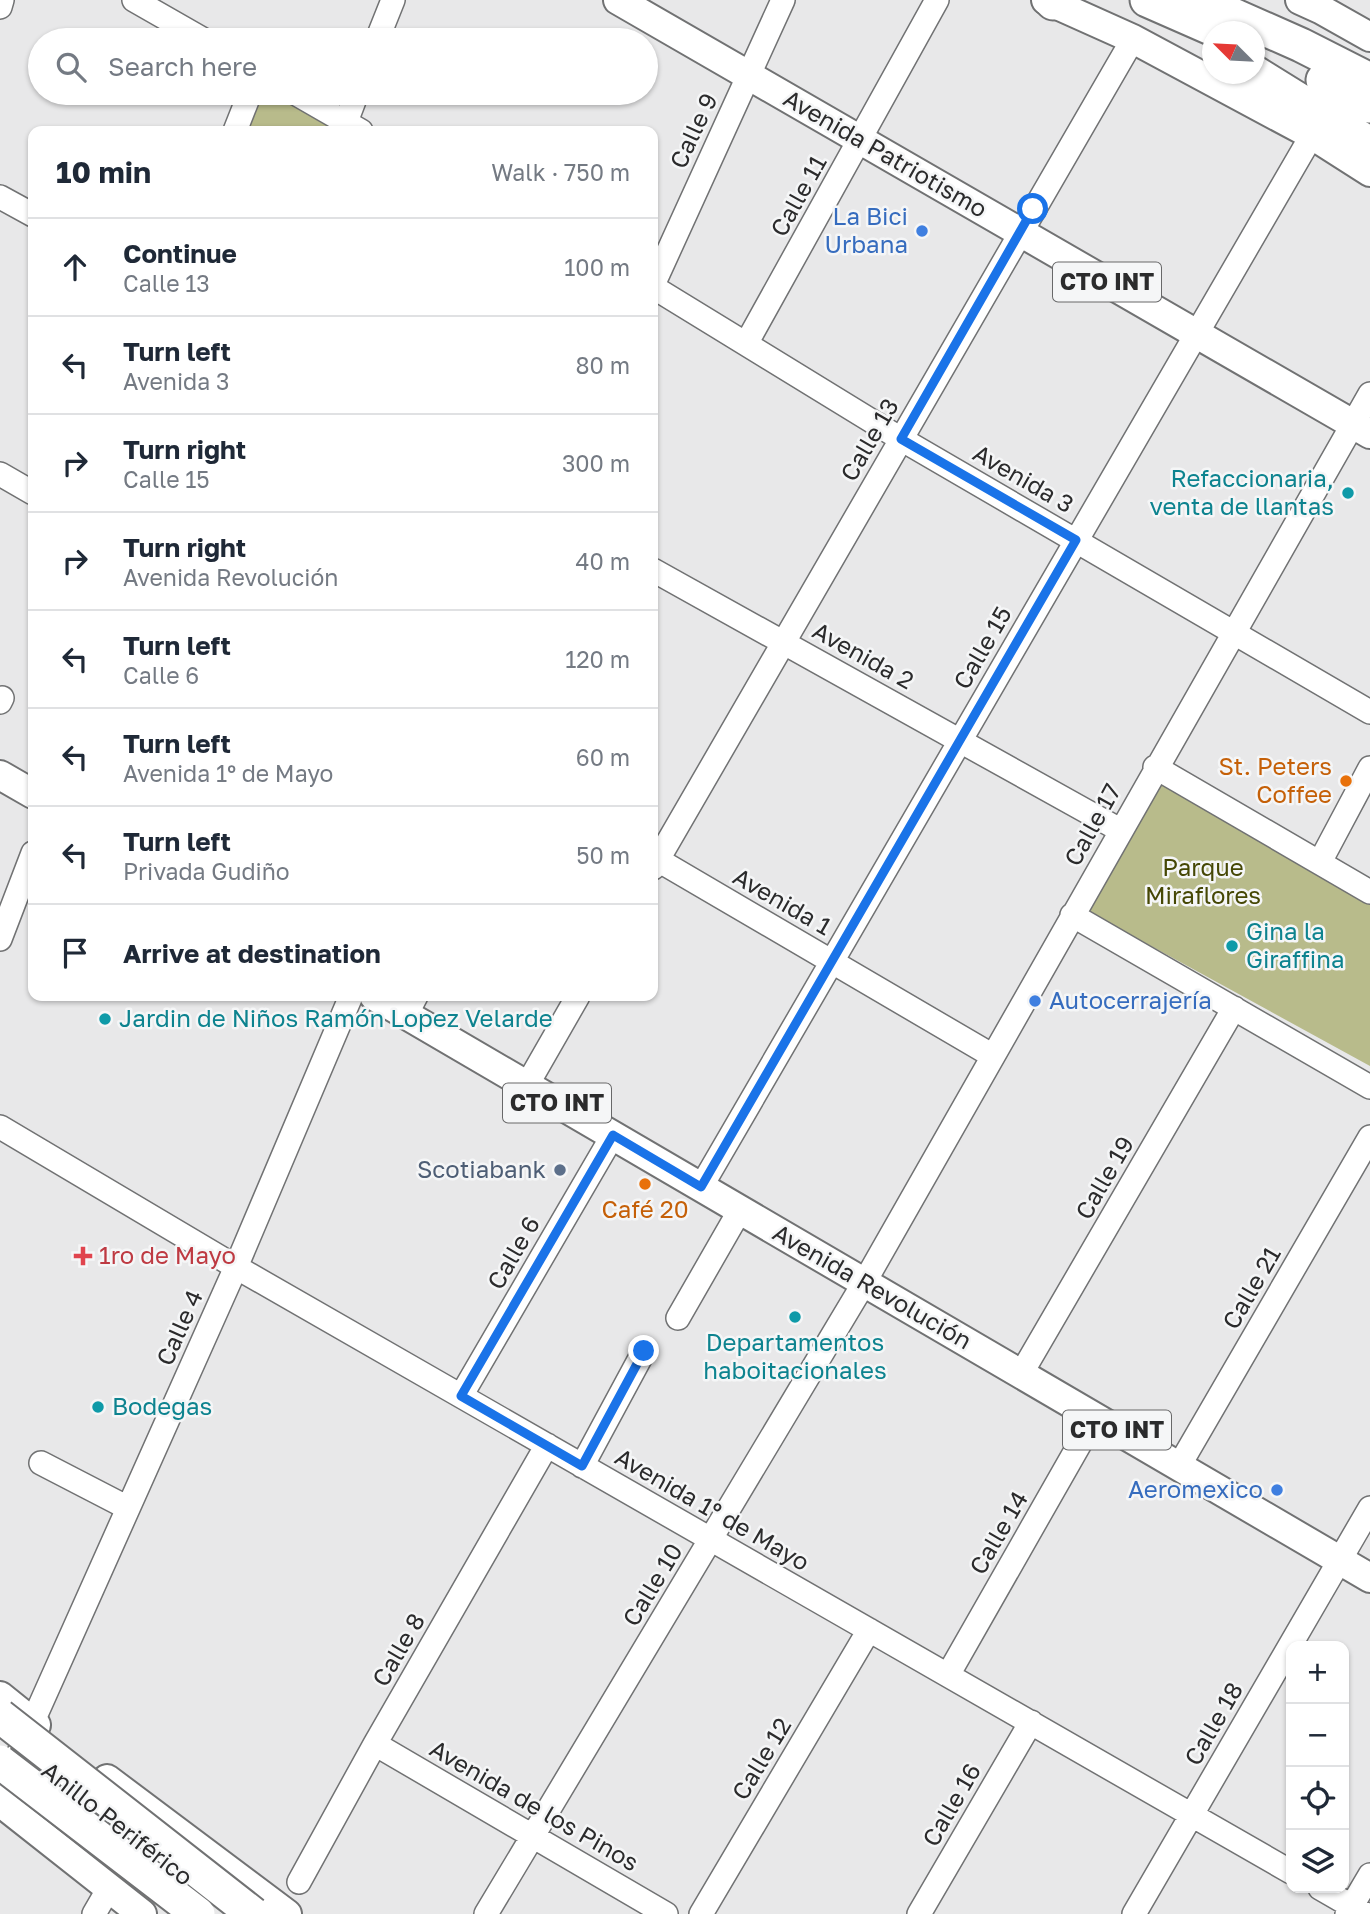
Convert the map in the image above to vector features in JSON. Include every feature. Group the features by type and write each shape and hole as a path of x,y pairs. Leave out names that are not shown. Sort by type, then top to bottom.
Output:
{"highway":[{"path":"1238,0 1269,16 1301,44"},
{"path":"1173,4 1301,44 1370,80"},
{"path":"1173,4 1202,21"},
{"path":"1173,4 1202,30"},
{"path":"1265,52 1370,106"},
{"path":"1265,81 1361,153"},
{"path":"8,1734 198,1914"},
{"path":"8,1734 253,1914"},
{"name":"Anillo Periférico","path":"8,1734 12,1784 183,1914"},
{"name":"Anillo Periférico","path":"12,1784 233,1914"}],"main road":[{"name":"Avenida Patriotismo","path":"618,0 1362,429"},
{"path":"1300,0 1370,37"},
{"path":"1050,1 1133,38 1312,135 1361,153 1370,172"},
{"path":"0,775 28,791"},
{"name":"Avenida Revolución","path":"411,1005 527,1085 1370,1578"},
{"path":"0,1696 8,1734 287,1914"},
{"path":"12,1784 109,1888 142,1914"}],"street":[{"path":"0,6 2,0"},
{"path":"134,0 183,28"},
{"path":"382,28 393,0"},
{"name":"Calle 9","path":"658,275 783,0"},
{"name":"Calle 11","path":"746,344 937,0"},
{"name":"Calle 13","path":"658,854 1133,38"},
{"path":"237,126 245,105"},
{"path":"316,105 352,126"},
{"path":"354,126 357,105"},
{"name":"Calle 15","path":"701,1187 1312,135"},
{"path":"0,197 28,212"},
{"name":"Avenida 3","path":"658,289 901,439 1370,712"},
{"name":"Calle 17","path":"864,1283 1233,633 1362,429 1370,394"},
{"path":"0,474 28,490"},
{"name":"Avenida 2","path":"658,573 1120,830"},
{"path":"1155,767 1370,892"},
{"path":"1320,862 1370,768"},
{"name":"Avenida 1","path":"658,863 993,1056"},
{"path":"0,939 28,866"},
{"path":"1072,915 1370,1087"},
{"name":"Calle 4","path":"12,1784 8,1734 128,1508 236,1267 349,1001"},
{"path":"527,1085 576,1001"},
{"name":"Calle 19","path":"1021,1374 1234,1008"},
{"name":"Avenida 1º de Mayo","path":"0,1127 236,1267 1286,1869"},
{"name":"Calle 6","path":"461,1396 613,1135"},
{"name":"Calle 21","path":"1179,1466 1370,1137"},
{"path":"678,1318 740,1210"},
{"name":"Calle 10","path":"486,1914 864,1283"},
{"path":"582,1466 644,1351"},
{"name":"Calle 14","path":"948,1675 1095,1417"},
{"name":"Calle 8","path":"299,1882 547,1445"},
{"path":"41,1463 128,1508"},
{"name":"Calle 18","path":"1134,1914 1370,1508"},
{"name":"Calle 12","path":"701,1914 869,1630"},
{"name":"Calle 16","path":"919,1914 1031,1722"},
{"name":"Avenida de los Pinos","path":"375,1744 666,1914"},
{"path":"1328,1893 1355,1911 1370,1875"},
{"path":"94,1914 109,1888"}],"green space":[{"path":"251,105 305,105 341,126 242,126"},
{"name":"Parque Miraflores","path":"1168,767 1370,884 1370,1066 1087,911"}],"place":[{"name":"La Bici Urbana","path":"922,231"},
{"name":"Refaccionaria, venta de llantas","path":"1348,493"},
{"name":"St. Peters Coffee","path":"1346,781"},
{"name":"Gina la Giraffina","path":"1232,946"},
{"name":"Autocerrajería","path":"1035,1001"},
{"name":"Jardin de Niños Ramón Lopez Velarde","path":"105,1019"},
{"name":"Scotiabank","path":"560,1170"},
{"name":"Café 20","path":"645,1184"},
{"name":"1ro de Mayo","path":"83,1256"},
{"name":"Departamentos haboitacionales","path":"795,1317"},
{"name":"Bodegas","path":"98,1407"},
{"name":"Aeromexico","path":"1277,1490"}],"route":[{"path":"644,1351 582,1466 461,1396 613,1135 701,1187 1076,540 901,439 1033,209"}]}
